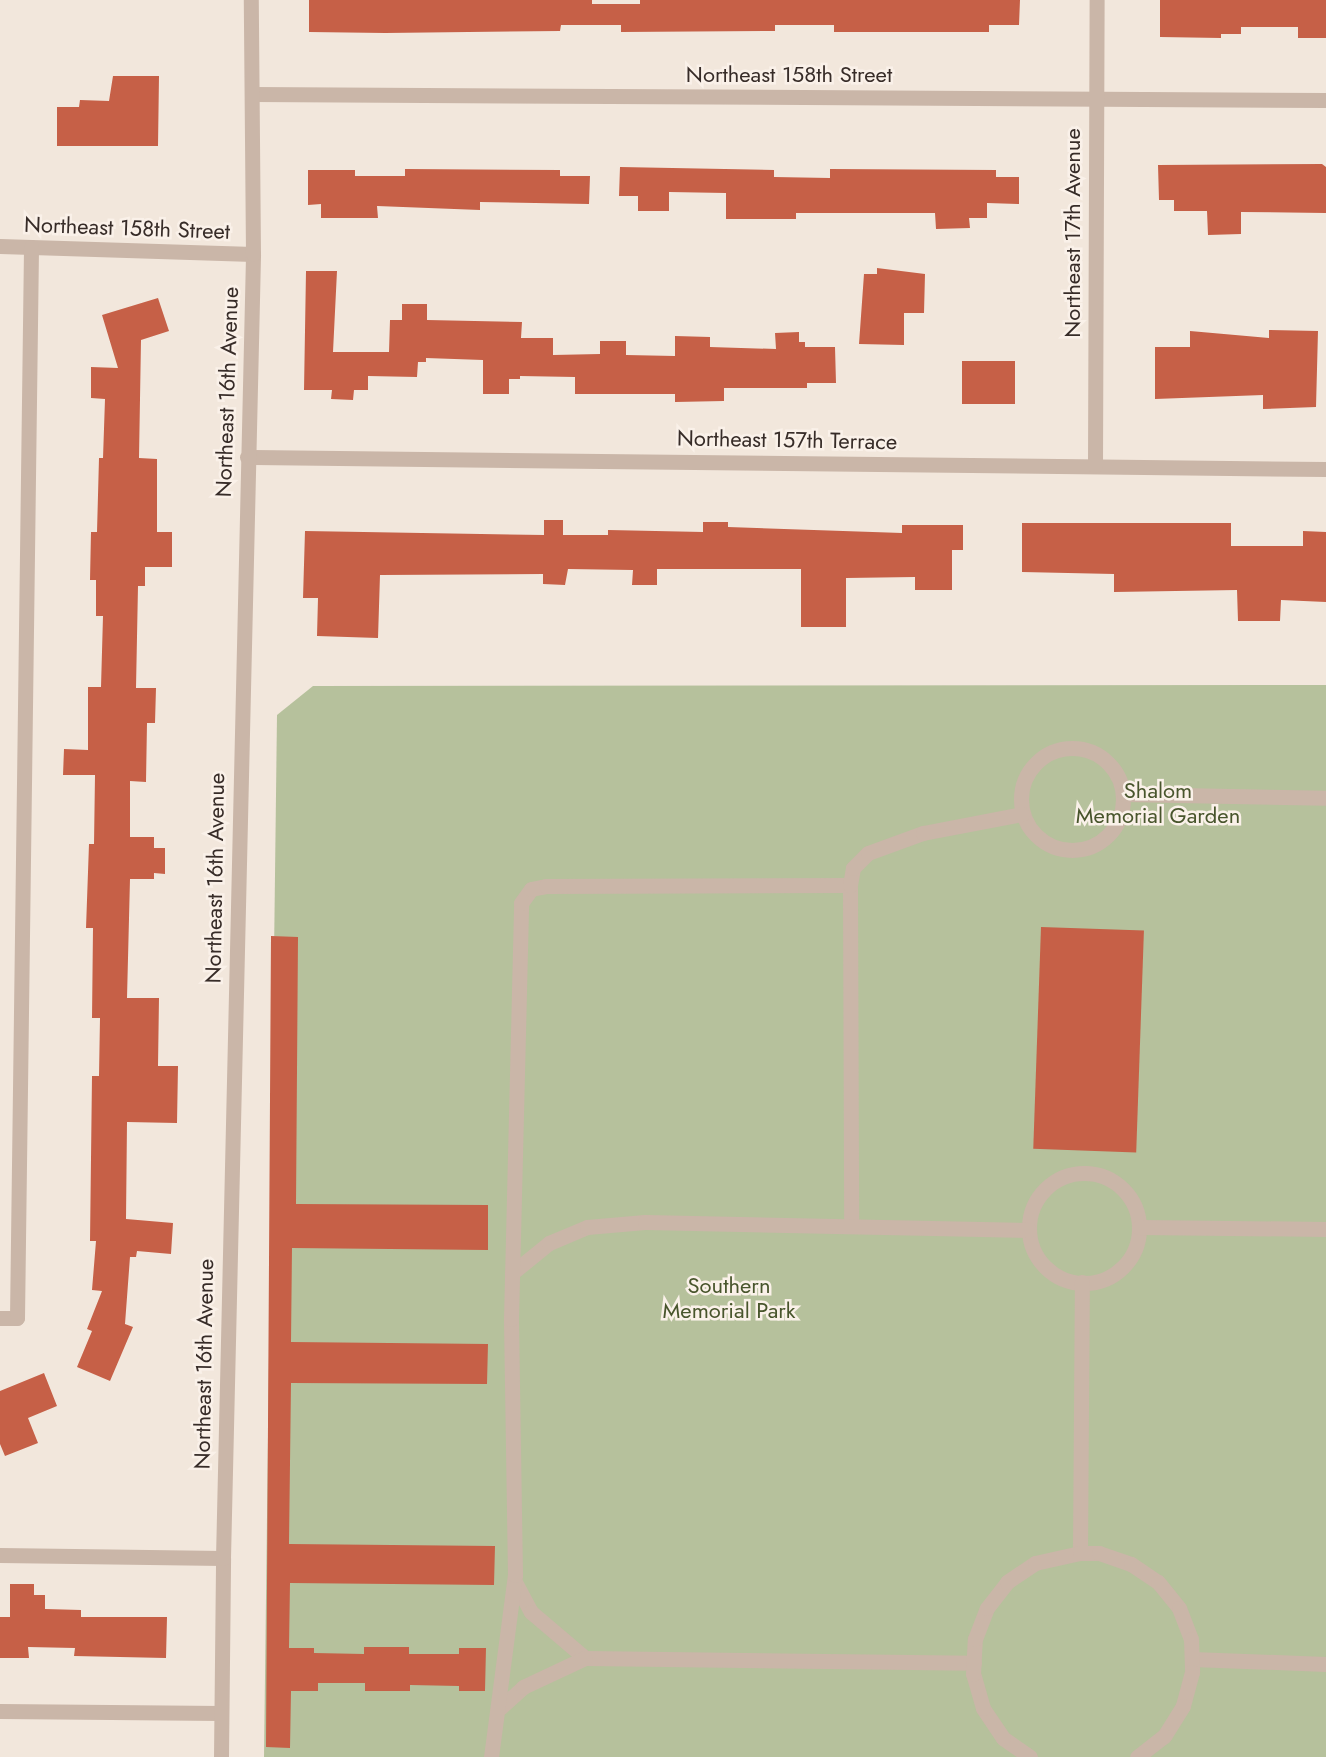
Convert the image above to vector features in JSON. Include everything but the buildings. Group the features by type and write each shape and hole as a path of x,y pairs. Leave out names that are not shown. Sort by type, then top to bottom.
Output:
{"street":[{"name":"Northeast 16th Avenue","path":"221,1757 223,1558 253,254 253,94 250,0"},
{"name":"Northeast 17th Avenue","path":"1095,466 1097,0"},
{"name":"Northeast 158th Street","path":"253,94 1326,100"},
{"name":"Northeast 158th Street","path":"0,246 253,254"},
{"path":"0,1318 17,1318 31,247"},
{"name":"Northeast 157th Terrace","path":"247,457 1326,469"},
{"path":"1062,748 1096,753 1119,778 1124,794 1123,811 1110,833 1090,848 1074,851 1041,841 1022,814 1020,796 1033,765 1062,748"},
{"path":"1124,794 1326,798"},
{"path":"851,1226 850,885 853,868 868,853 923,833 1022,814"},
{"path":"491,1757 500,1708 514,1582 512,1273 521,903 531,890 546,886 850,885"},
{"path":"1086,1173 1105,1176 1120,1186 1132,1200 1138,1227 1133,1254 1122,1268 1107,1278 1082,1282 1056,1275 1042,1263 1029,1230 1035,1204 1052,1183 1068,1175 1086,1173"},
{"path":"512,1273 549,1243 587,1227 645,1222 1029,1230"},
{"path":"1138,1227 1326,1229"},
{"path":"1080,1553 1082,1282"},
{"path":"1029,1757 1003,1738 983,1708 973,1674 975,1639 987,1608 1007,1582 1035,1563 1080,1553 1099,1553 1131,1564 1158,1582 1179,1608 1191,1639 1192,1659 1183,1707 1164,1736 1137,1757"},
{"path":"0,1555 223,1558"},
{"path":"514,1582 531,1612 585,1658"},
{"path":"500,1708 523,1687 585,1658 974,1663"},
{"path":"1192,1659 1326,1664"},
{"path":"0,1711 221,1713"}],"green space":[{"name":"Southern Memorial Park","path":"1326,685 1326,1757 264,1757 277,715 313,686"}],"park label":[{"name":"Shalom Memorial Garden","path":"1158,802"}]}
